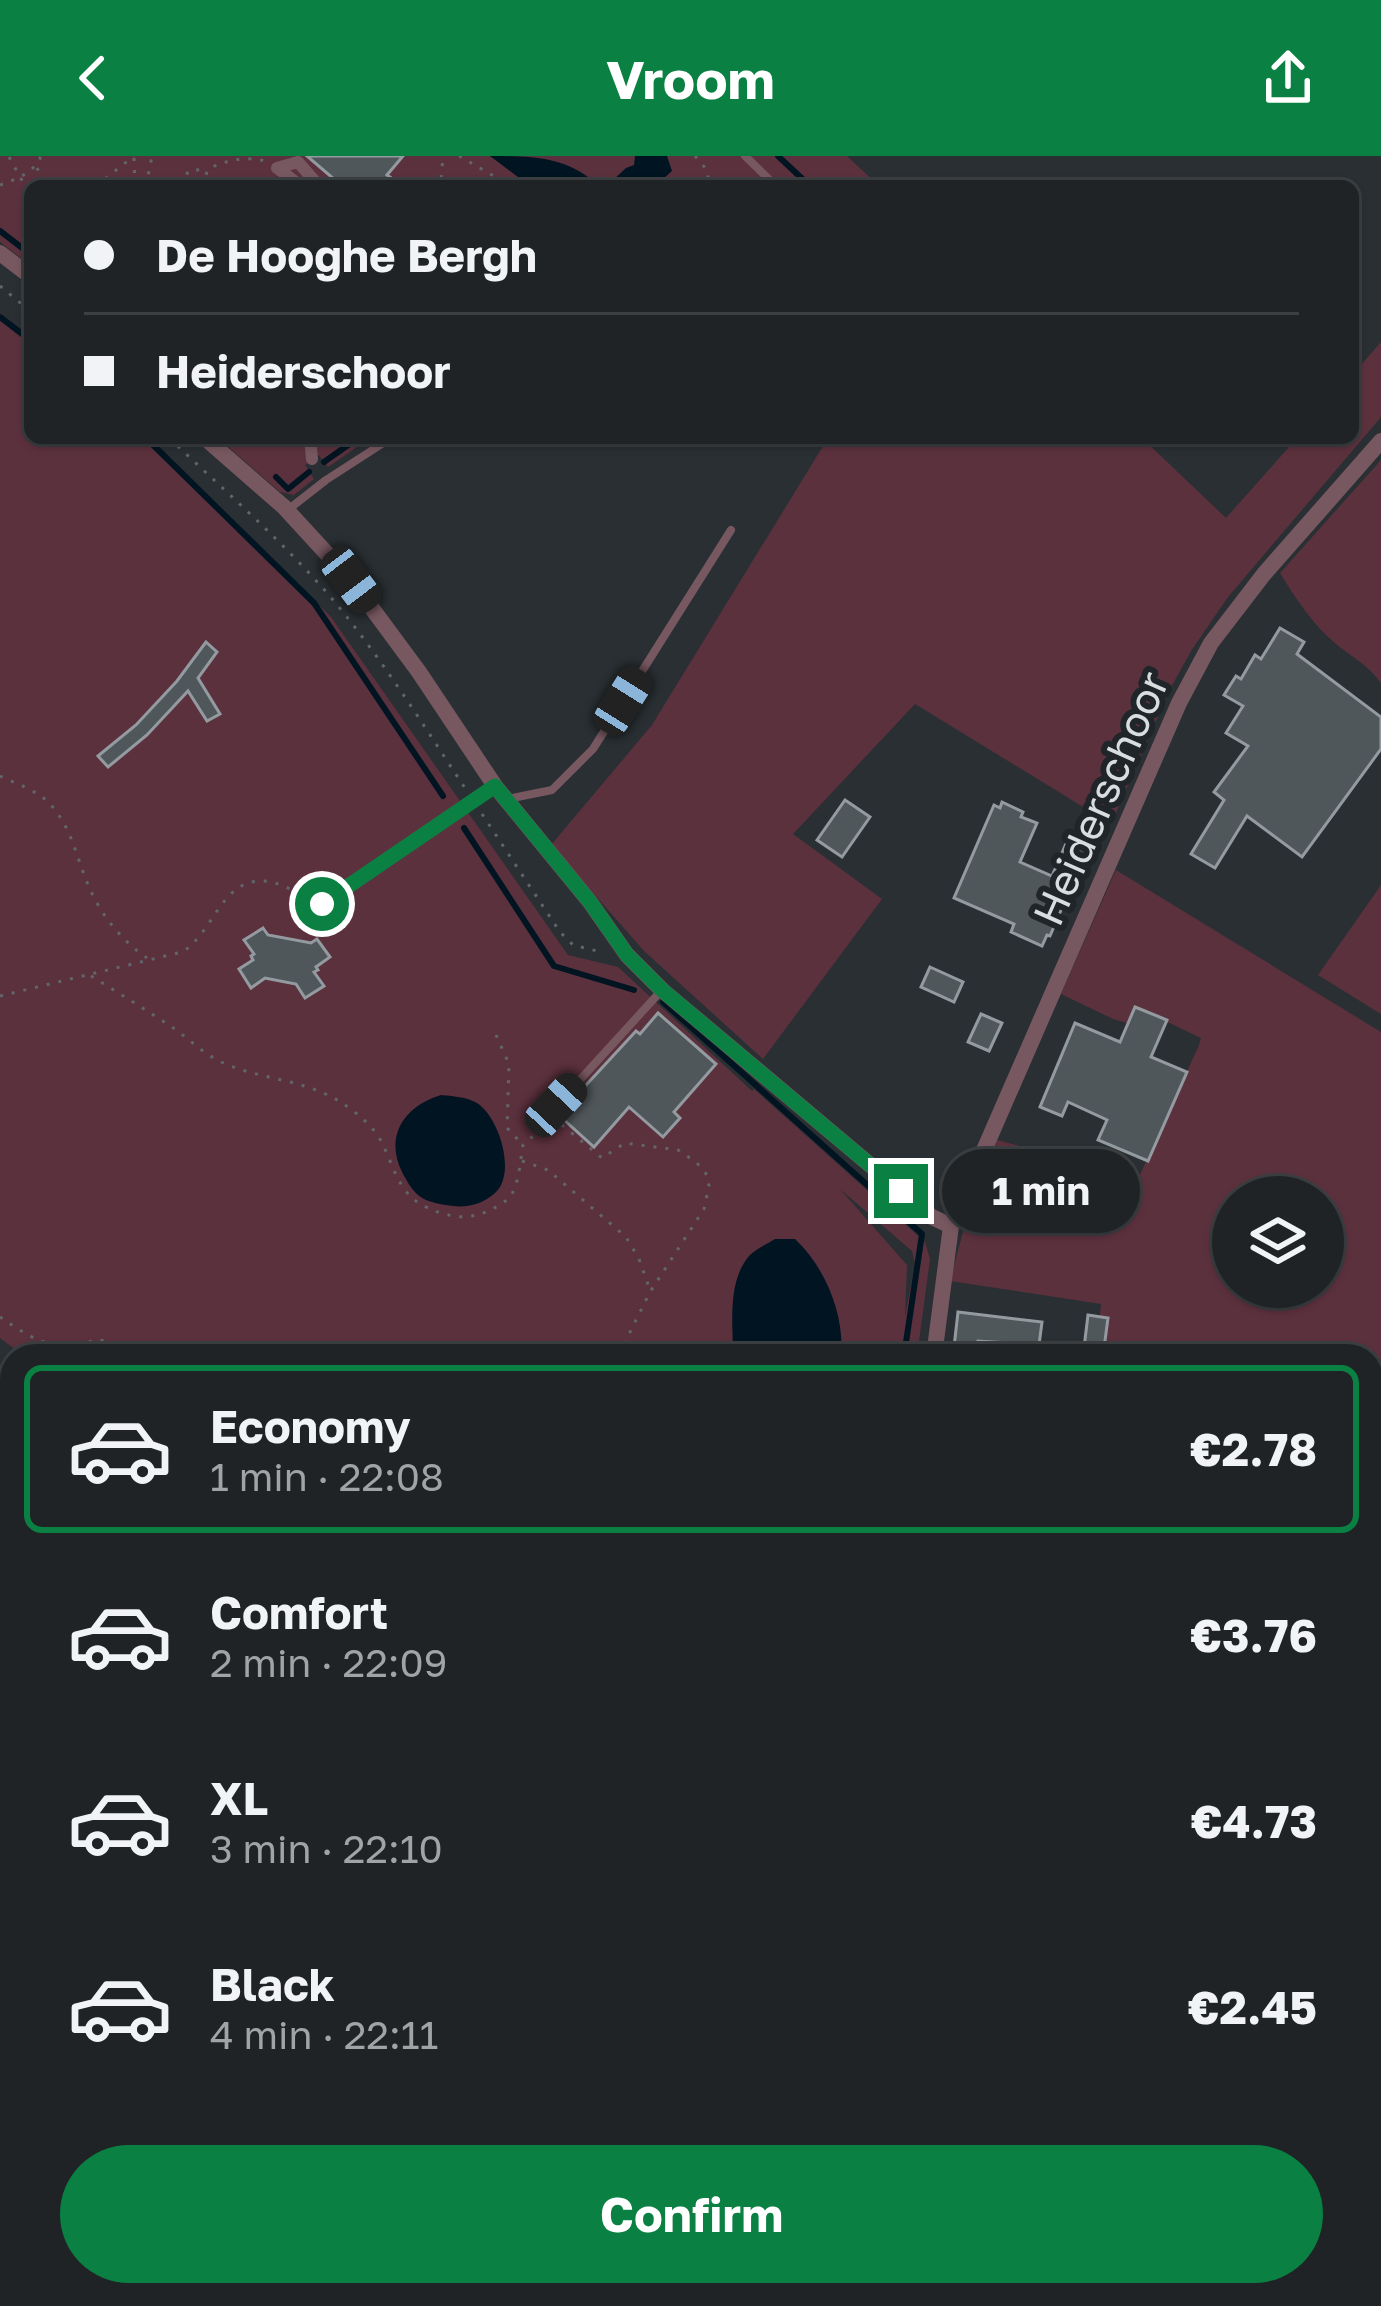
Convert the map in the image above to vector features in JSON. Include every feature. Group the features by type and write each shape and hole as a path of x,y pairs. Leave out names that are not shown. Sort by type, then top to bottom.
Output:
{"street":[{"path":"281,177 298,162 314,180"},
{"path":"0,253 24,271"},
{"name":"Heiderschoor","path":"936,1344 951,1226 1179,704 1211,643 1264,574 1381,441"},
{"path":"212,444 287,510 365,599 500,793 627,955 662,990 932,1217 951,1226"},
{"path":"311,444 312,460"}],"lane":[{"path":"745,156 770,180"},
{"path":"287,510 382,444"},
{"path":"322,904 473,800 551,790 593,748 731,530"},
{"path":"553,1118 556,1105 662,990"}],"path":[{"path":"0,184 37,166 41,156"},
{"path":"103,180 134,156 135,180"},
{"path":"459,156 501,180"},
{"path":"9,157 24,186"},
{"path":"185,180 188,171 250,158 266,161 281,177"},
{"path":"37,166 43,180"},
{"path":"203,180 205,170"},
{"path":"0,286 24,306"},
{"path":"176,444 330,597 396,685 560,932 573,945 627,955"},
{"path":"0,776 47,800 73,837 90,889 111,924 131,948 151,961"},
{"path":"0,996 182,952 203,935 225,897 243,885 267,880 322,904"},
{"path":"91,976 217,1060 339,1100 380,1137 401,1187 421,1205 452,1217 476,1216 511,1197 523,1145 553,1118 602,1158 625,1143 678,1150 697,1163 709,1186 704,1209 650,1292 624,1344"},
{"path":"496,1035 509,1064 507,1128 523,1145"},
{"path":"521,1161 548,1170 626,1237 650,1292"},
{"path":"0,1317 30,1336 55,1344"},
{"path":"65,1344 104,1338 114,1344"}],"shaded area":[{"path":"0,156 847,156 873,180 24,180 24,260 0,242"},
{"path":"0,313 24,332 24,444 156,444 331,617 568,955 618,967 925,1242 930,1259 919,1344 8,1344 0,1338","holes":["840,1189 912,1251 915,1263 905,1317 907,1265"]},
{"path":"1381,342 1381,417 1359,443 1359,367"},
{"path":"225,444 361,444 328,467 319,455 305,465 314,479 294,495 280,492"},
{"path":"824,444 1148,444 1226,518 1292,444 1358,444 1228,597 1191,651 1111,824 915,704 793,834 882,899 763,1059 644,951 551,845 652,725"},
{"path":"1381,460 1381,683 1319,628 1280,573"},
{"path":"1116,870 1381,1032 1381,1344 1097,1344 1101,1304 950,1281 969,1209 997,1140 1139,1177 1201,1038 1136,1007 1127,1023 1061,994"},
{"path":"1381,885 1381,1014 1318,975"}],"water":[{"path":"490,156 559,163 591,180 526,180"},
{"path":"635,156 667,156 672,171 662,180 613,180 634,165"},
{"path":"441,1095 477,1103 498,1132 505,1172 495,1193 476,1204 453,1206 422,1198 397,1159 401,1124 417,1106"},
{"path":"775,1239 795,1239 806,1250 836,1308 841,1344 733,1344 737,1278 758,1249"}],"building":[{"path":"307,156 403,156 387,175 394,180 335,180"},
{"path":"1280,628 1304,642 1297,654 1381,717 1381,749 1302,857 1247,816 1215,868 1191,854 1224,800 1214,792 1248,746 1226,733 1243,706 1224,695 1236,676 1241,679 1255,655 1261,659"},
{"path":"206,642 217,652 198,678 220,714 207,721 188,691 147,735 108,767 98,756 136,725"},
{"path":"845,800 870,817 842,857 817,840"},
{"path":"1002,802 1037,823 1020,862 1052,876 1068,839 1088,847 1042,946 1011,932 1014,924 954,898 994,805 1000,808"},
{"path":"263,928 268,935 311,943 317,939 330,957 314,972 324,986 305,998 296,984 265,978 251,988 239,969 253,960 244,940"},
{"path":"930,967 963,982 954,1002 921,987"},
{"path":"1135,1007 1167,1020 1151,1057 1187,1072 1148,1161 1098,1140 1107,1120 1068,1102 1062,1116 1040,1107 1075,1023 1120,1042"},
{"path":"658,1013 716,1064 674,1112 680,1118 663,1137 629,1107 594,1147 562,1118 564,1109"},
{"path":"981,1014 1002,1023 989,1051 968,1042"},
{"path":"958,1312 1042,1322 1039,1344 954,1344"},
{"path":"1088,1315 1108,1318 1105,1344 1084,1344"}],"waterway":[{"path":"778,156 804,180"},
{"path":"0,231 24,249"},
{"path":"0,317 24,335"},
{"path":"152,444 314,603 443,796"},
{"path":"324,462 350,444"},
{"path":"276,477 288,489 309,472"},
{"path":"464,828 554,966 634,990"},
{"path":"663,1002 922,1234 906,1344"}],"route":[{"path":"322,904 495,786 627,955 662,990 901,1191"}]}
